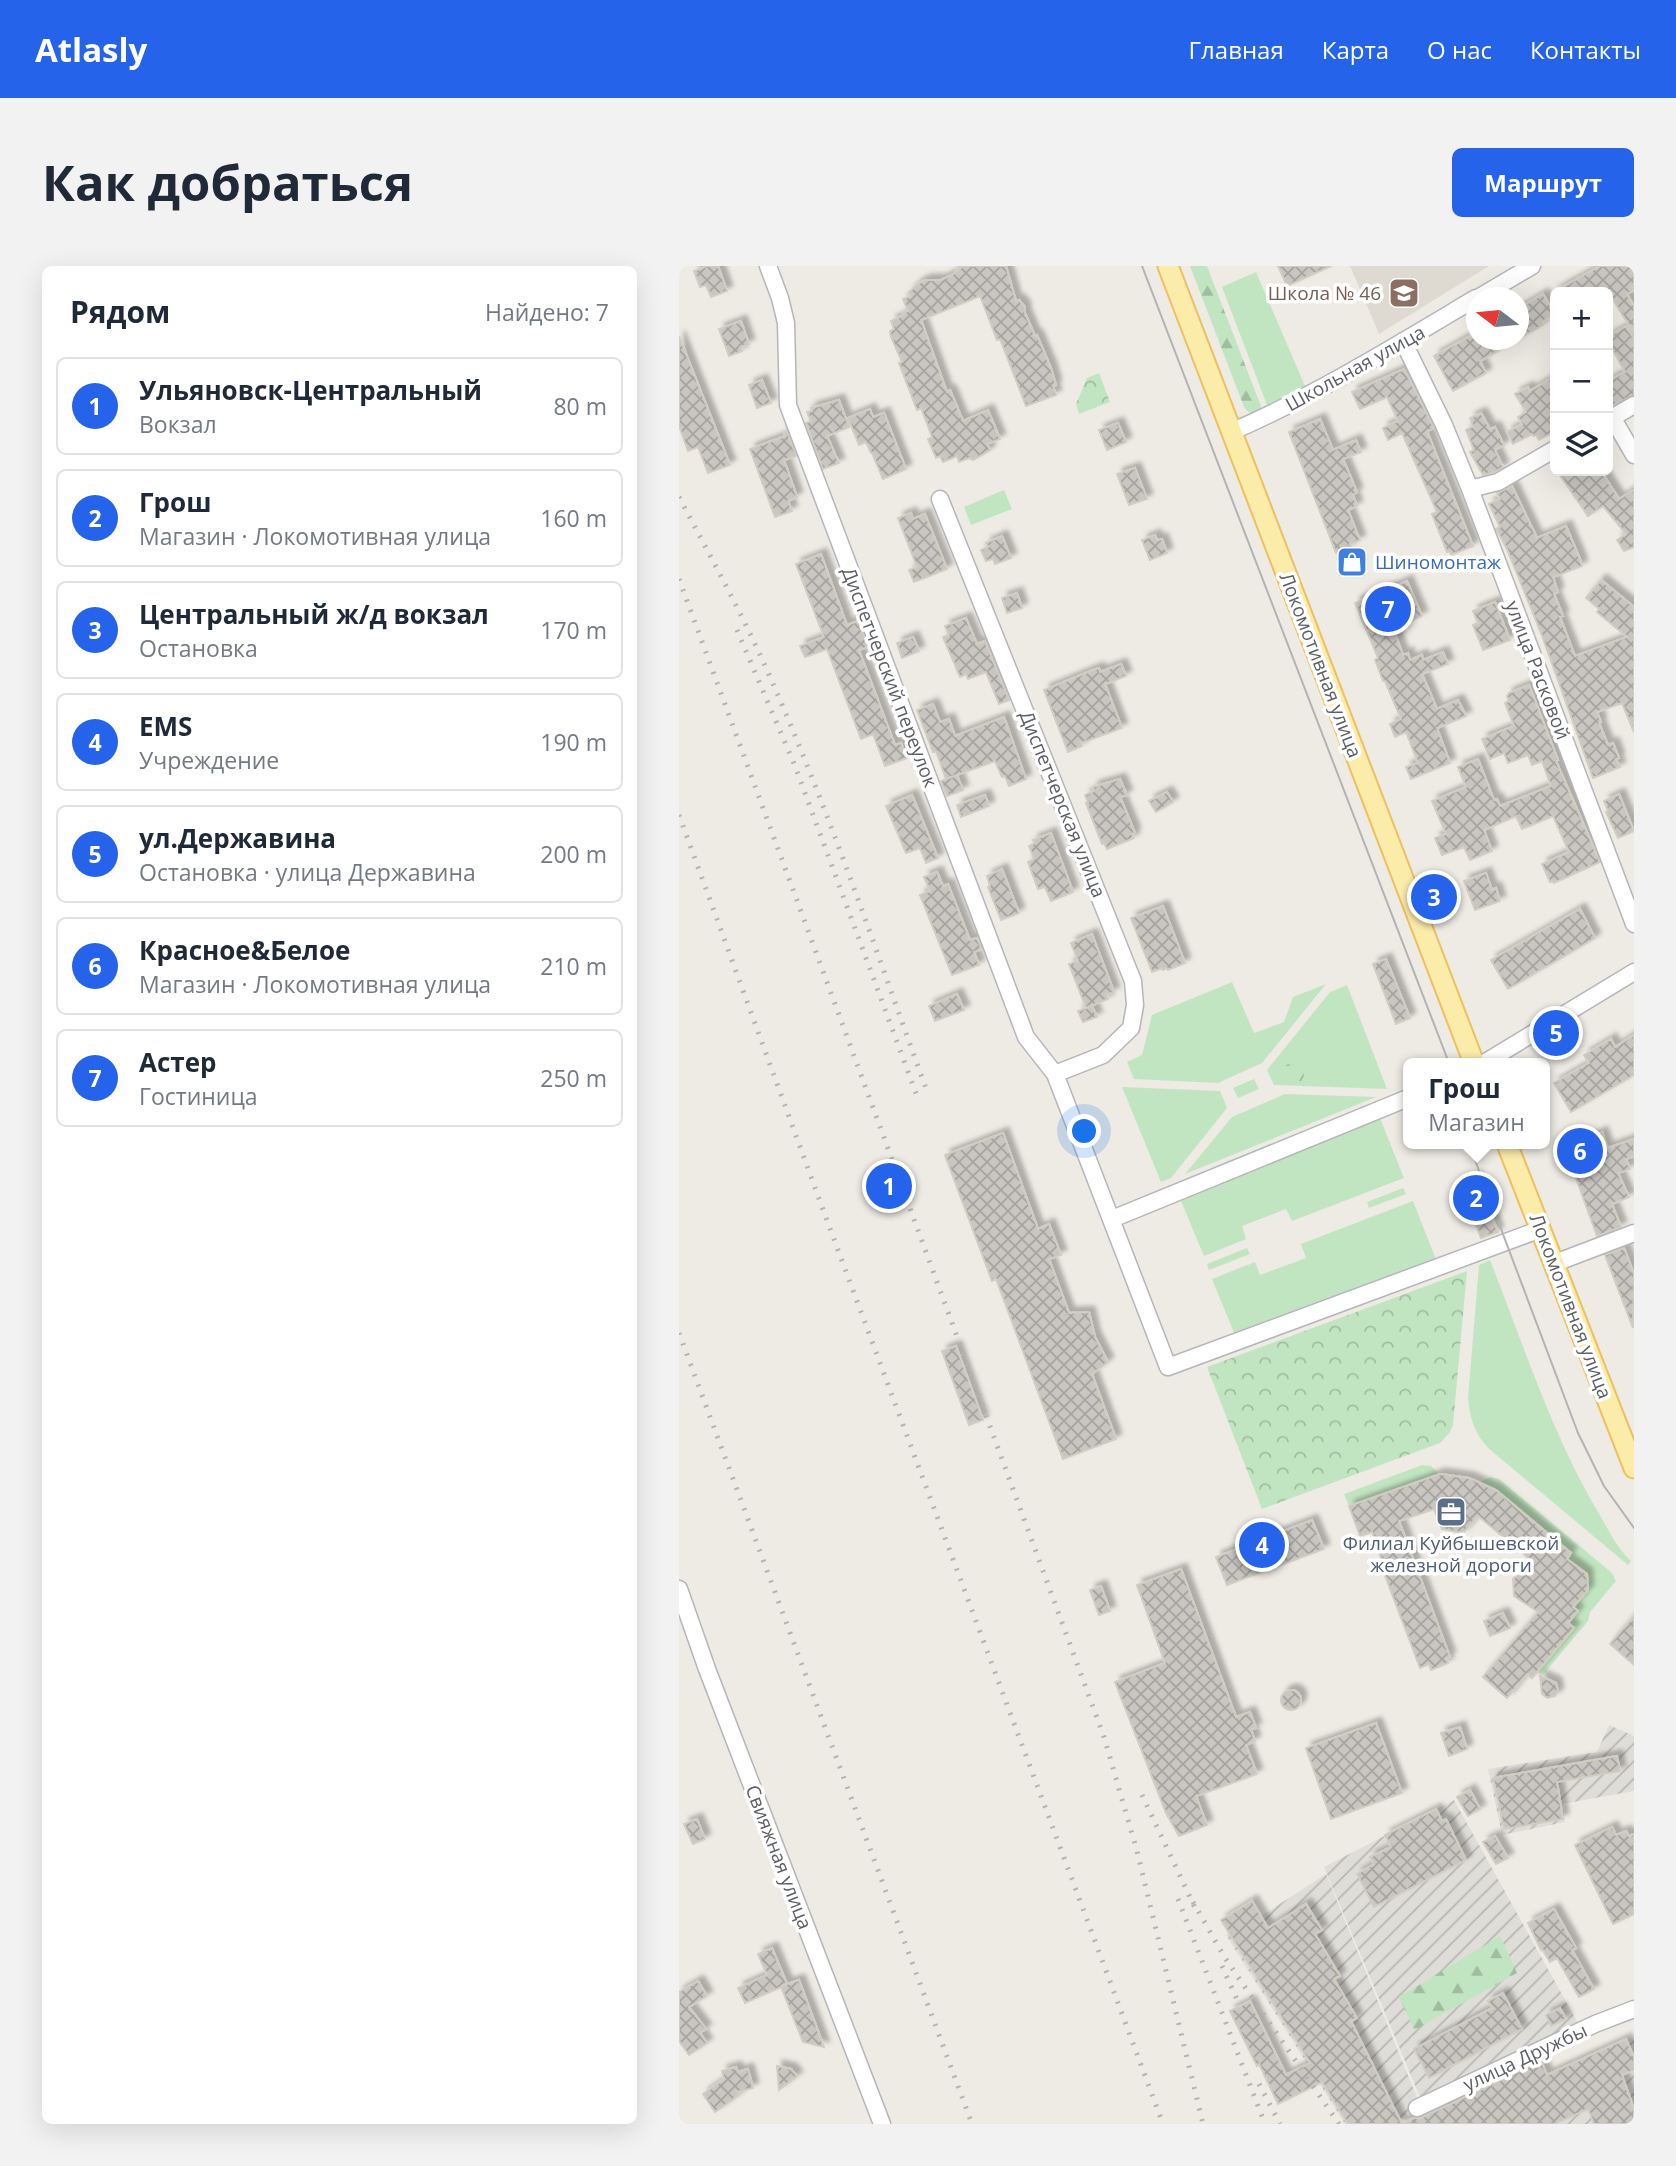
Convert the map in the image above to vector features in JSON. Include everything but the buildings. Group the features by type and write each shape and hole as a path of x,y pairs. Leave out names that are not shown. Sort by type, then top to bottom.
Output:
{"main road":[{"name":"Локомотивная улица","path":"1168,266 1472,1058"},
{"name":"Локомотивная улица","path":"1509,1149 1634,1468"}],"street":[{"name":"Диспетчерский переулок","path":"768,266 786,323 788,405 1026,1037 1055,1074 1168,1367 1541,1229"},
{"name":"Школьная улица","path":"1496,287 1532,266"},
{"name":"Школьная улица","path":"1231,432 1268,416 1466,304"},
{"name":"улица Расковой","path":"1403,341 1444,425 1470,489 1634,924"},
{"path":"1613,417 1634,405"},
{"path":"1613,424 1634,455"},
{"path":"1470,489 1498,482 1550,452"},
{"name":"Диспетчерская улица","path":"940,499 1133,981 1135,1005 1131,1028 1103,1055 1055,1074"},
{"path":"1492,1058 1634,972"},
{"path":"1112,1219 1403,1100"},
{"path":"1555,1263 1634,1233"},
{"name":"Свияжная улица","path":"679,1589 707,1669 882,2124"},
{"name":"улица Дружбы","path":"1417,2108 1595,2024 1634,2009"}],"shaded area":[{"name":"Школа № 46","path":"1350,266 1489,266 1379,334"},
{"path":"1609,1725 1634,1736 1634,1791 1562,1804 1565,1822 1502,1835 1488,1769 1597,1752"},
{"path":"1454,1800 1579,2025 1420,2097 1324,1867"},
{"path":"1326,1874 1418,2100 1539,2055 1548,2074 1634,2037 1634,2124 1345,2124 1226,1935"}],"green space":[{"path":"1190,266 1207,266 1261,406 1259,412 1250,413 1244,407"},
{"path":"1256,272 1305,386 1267,405 1222,287"},
{"path":"1099,373 1110,402 1079,414 1076,404 1087,378"},
{"path":"1004,490 1012,509 971,525 964,507"},
{"path":"1232,982 1254,1033 1284,1022 1293,997 1326,984 1262,1063 1218,1083 1134,1079 1127,1062 1142,1055 1152,1015"},
{"path":"1347,985 1387,1089 1274,1085 1267,1070 1330,992"},
{"path":"1288,1064 1302,1070 1304,1076 1301,1081 1291,1081 1281,1074 1282,1068"},
{"path":"1254,1079 1259,1089 1238,1098 1233,1088"},
{"path":"1122,1087 1220,1091 1227,1108 1171,1178 1161,1182"},
{"path":"1285,1094 1376,1097 1185,1174 1232,1117"},
{"path":"1380,1118 1404,1178 1292,1221 1286,1209 1242,1226 1246,1239 1204,1256 1181,1201"},
{"path":"1403,1188 1406,1194 1369,1208 1367,1202"},
{"path":"1413,1201 1437,1262 1235,1335 1212,1279 1255,1262 1260,1275 1306,1258 1301,1244"},
{"path":"1247,1248 1250,1254 1209,1270 1207,1264"},
{"path":"1490,1260 1568,1456 1611,1535 1631,1561 1628,1565 1488,1448 1476,1431 1468,1398 1479,1265"},
{"path":"1467,1271 1453,1425 1450,1432 1440,1443 1262,1509 1207,1367"},
{"path":"1422,1465 1431,1466 1439,1474 1349,1506 1344,1494"},
{"path":"1491,1477 1499,1479 1612,1573 1616,1581 1590,1612 1588,1621 1542,1676 1538,1672 1575,1628 1569,1623 1579,1611 1568,1602 1579,1600 1588,1590 1587,1574 1561,1566 1571,1553 1496,1490 1479,1482"},
{"path":"1500,1936 1517,1973 1414,2030 1399,1997"}],"tram line":[{"path":"1142,266 1447,1058"},
{"path":"1471,1149 1578,1433 1604,1486 1634,1528"}],"railway":[{"path":"679,497 749,631 792,728 928,1094"},
{"path":"679,579 1104,1737 1137,1851 1203,2124"},
{"path":"737,630 795,766 917,1096"},
{"path":"679,815 1163,2124"},
{"path":"679,1333 972,2124"},
{"path":"1142,1795 1197,1912"},
{"path":"1178,1899 1265,2124"},
{"path":"1193,1902 1225,1958 1339,2124"},
{"path":"1222,1966 1239,2004"},
{"path":"1259,2084 1280,2124"}],"place":[{"name":"Школа № 46","path":"1404,293"},
{"name":"Шиномонтаж","path":"1352,562"},
{"name":"Астер","path":"1388,609"},
{"name":"Центральный ж/д вокзал","path":"1434,897"},
{"name":"ул.Державина","path":"1556,1033"},
{"name":"Красное&Белое","path":"1580,1151"},
{"name":"Ульяновск-Центральный","path":"889,1186"},
{"name":"Грош","path":"1476,1198"},
{"name":"Филиал Куйбышевской железной дороги","path":"1451,1512"},
{"name":"EMS","path":"1262,1545"}]}
